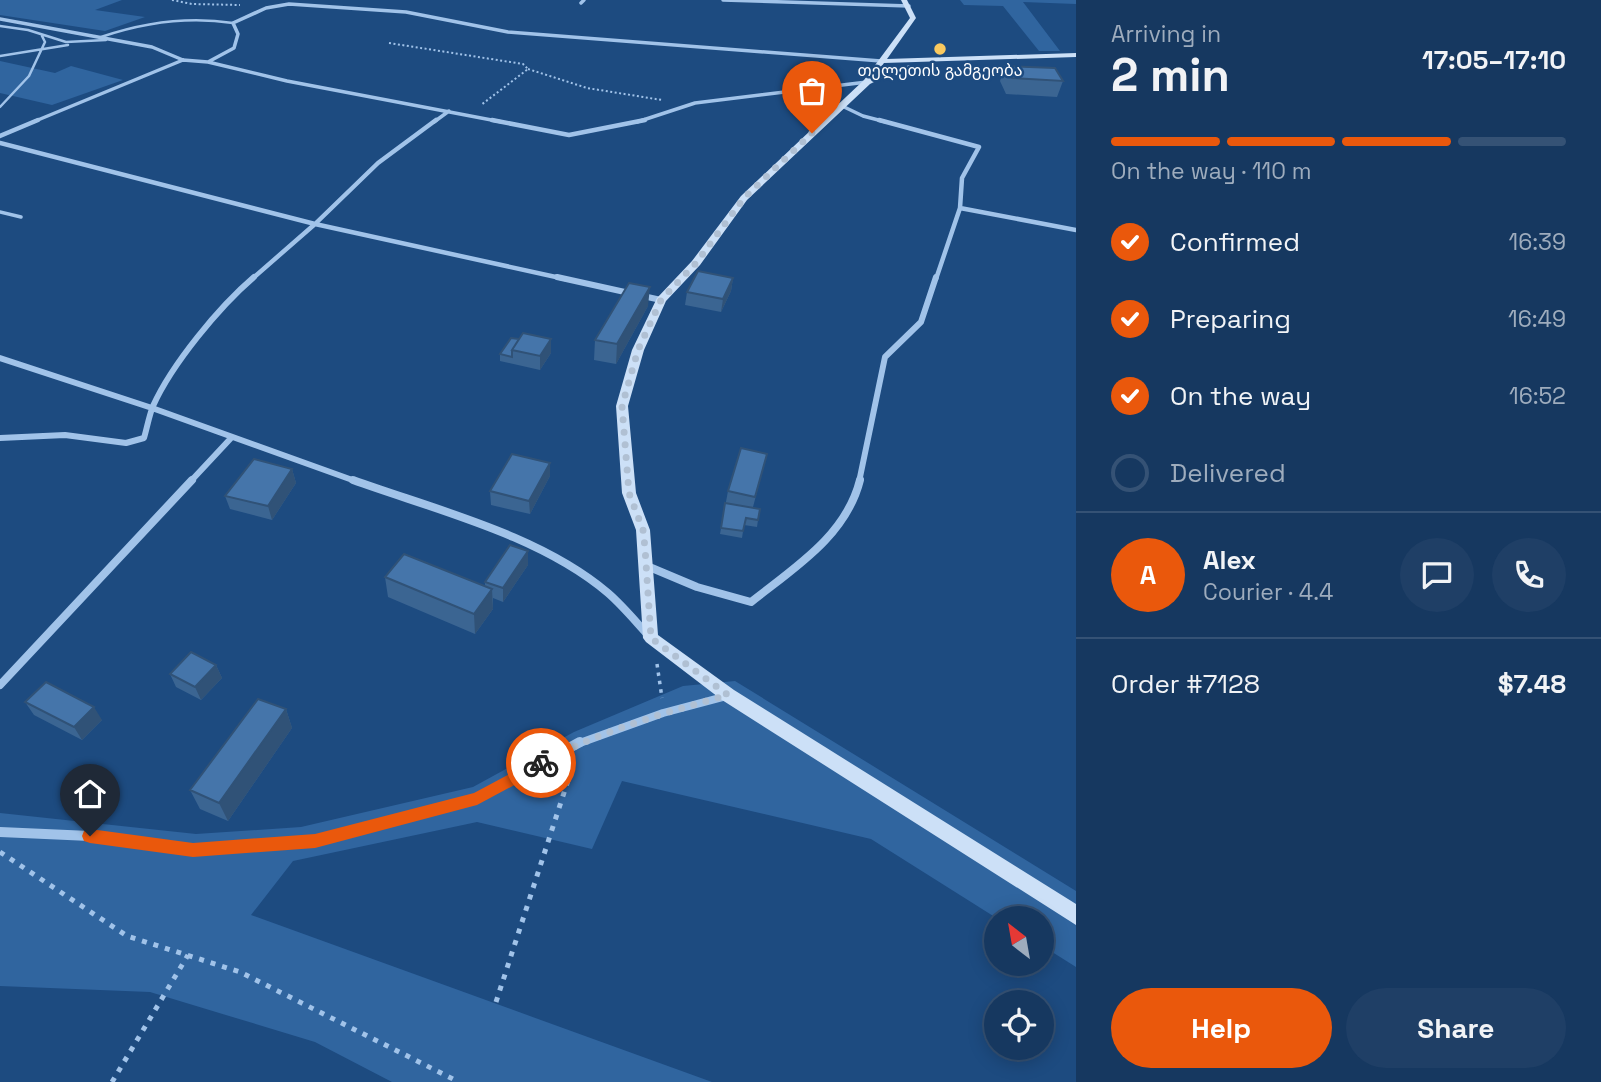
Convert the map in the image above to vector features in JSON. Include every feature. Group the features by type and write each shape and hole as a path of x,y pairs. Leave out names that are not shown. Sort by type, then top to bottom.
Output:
{"street":[{"path":"651,638 643,530 629,493 622,406 638,350 661,300 696,263 744,198 867,82 913,18 906,3 723,0"},
{"path":"208,62 234,48 238,34 233,23 267,8 289,4 406,12 508,32 881,61 946,61 1031,54 1076,55"},
{"path":"0,19 152,47 183,60 208,62 287,82 569,135 643,121 695,103 867,82 900,69 946,61"},
{"path":"0,136 183,60"},
{"path":"881,61 900,69"},
{"path":"647,566 698,587 751,602 821,547 855,498 872,434 885,357 921,322 961,208 962,178 979,147 863,116 840,105"},
{"path":"0,438 65,435 126,443 144,438 152,408 170,376 232,296 378,163 449,111"},
{"path":"0,143 314,224 661,300"},
{"path":"961,208 1076,230"},
{"path":"0,358 152,408 521,540 572,568 608,593 651,638 728,695 1076,915"},
{"path":"0,685 232,436"},
{"path":"0,832 90,836 193,850 315,841 477,799 580,742 663,713 728,695"}],"lane":[{"path":"101,37 124,28 163,21 215,20 233,23"},
{"path":"0,26 66,42 85,42"},
{"path":"0,107 29,76 45,42 42,36"},
{"path":"0,56 112,39"},
{"path":"0,212 21,217"}],"path":[{"path":"172,0 192,4 267,8"},
{"path":"389,43 523,64 528,69 587,88 635,97 695,103"},
{"path":"469,115 528,69"},
{"path":"651,638 661,681 663,713"},
{"path":"496,1002 580,742"},
{"path":"0,852 127,936 240,972 458,1082"},
{"path":"112,1082 188,955"}],"shaded area":[{"path":"0,0 122,0 95,10 145,17 105,31 0,15"},
{"path":"960,0 1076,0 1076,4 1023,2 1060,51 1039,51 1003,6 964,5"},
{"path":"0,61 55,73 71,66 123,80 52,105 0,93"},
{"path":"735,681 1076,891 1076,967 1054,953 1054,906 984,906 984,910 871,839 622,781 592,849 477,822 293,861 251,915 712,1082 392,1082 315,1042 150,992 0,986 0,813 196,834 301,827 473,787 574,732 683,686"}],"building":[{"path":"1005,66 1055,68 1063,81 1012,78"},
{"path":"698,271 733,278 723,299 687,292"},
{"path":"629,283 650,287 617,344 595,340"},
{"path":"523,333 551,339 540,356 512,350"},
{"path":"511,338 519,339 512,350 512,357 500,354"},
{"path":"741,448 767,454 755,497 728,491"},
{"path":"512,454 550,463 529,501 490,491"},
{"path":"254,459 292,469 268,506 225,496"},
{"path":"725,503 760,509 758,520 746,518 743,531 721,528"},
{"path":"510,545 528,551 503,588 485,582"},
{"path":"404,554 492,589 474,614 385,577"},
{"path":"191,652 216,665 195,687 170,674"},
{"path":"46,682 94,707 74,727 25,702"},
{"path":"258,699 286,709 219,803 190,790"}],"way so far":[{"path":"541,763 580,742 663,713 728,695 651,638 643,530 629,493 622,406 638,350 661,300 696,263 744,198 812,133"}],"place":[{"name":"თელეთის გამგეობა","path":"940,49"}],"route":[{"path":"90,836 193,850 315,841 477,799 541,763"}]}
